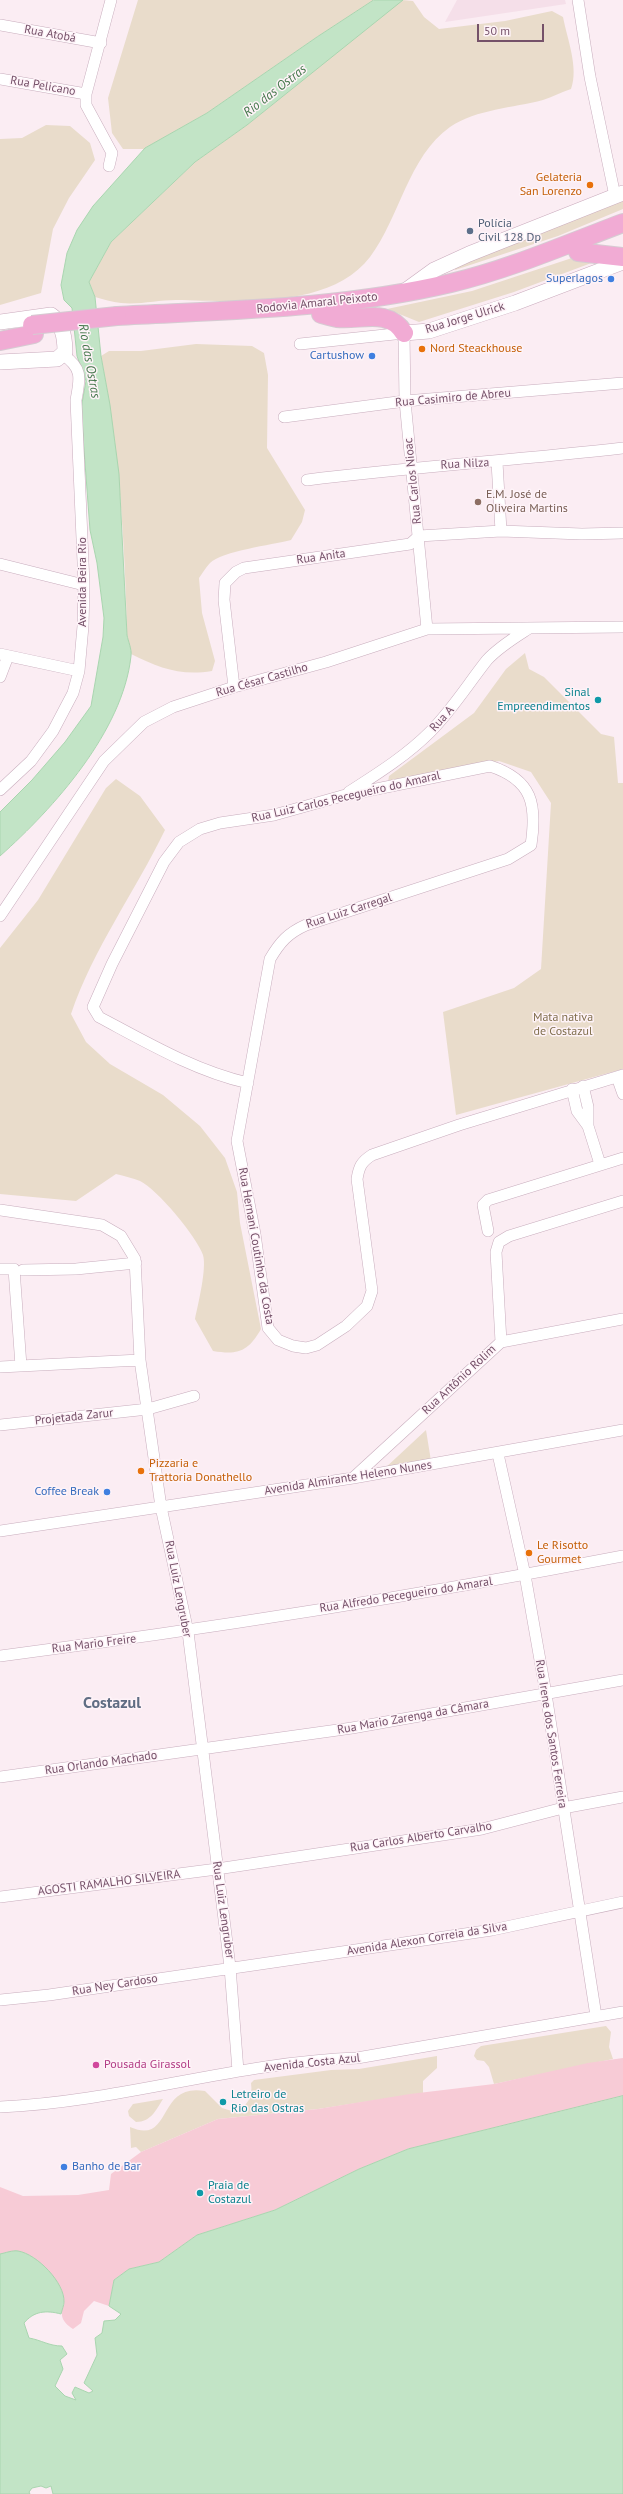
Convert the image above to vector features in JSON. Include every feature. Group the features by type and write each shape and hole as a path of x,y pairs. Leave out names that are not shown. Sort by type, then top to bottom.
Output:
{"highway":[{"path":"618,229 623,220"},
{"name":"Rodovia Amaral Peixoto","path":"118,321 321,314 353,311 456,292 518,274 578,252 618,229"},
{"name":"Rodovia Amaral Peixoto","path":"0,331 33,330 118,321 360,301 452,283 618,229"},
{"path":"578,252 623,257"},
{"path":"321,314 338,318 368,315 396,324 404,333"},
{"name":"Rodovia Amaral Peixoto","path":"0,342 33,330"}],"main road":[{"path":"404,292 440,267 494,243 619,194"},
{"name":"Rua Jorge Ulrick","path":"404,333 429,331 516,303 623,262"},
{"path":"440,267 452,283"},
{"path":"0,322 51,315 58,321 64,336 65,352 57,359 0,362"}],"street":[{"path":"109,166 112,153 86,105 86,94 101,43 111,0"},
{"path":"578,0 590,77 619,194"},
{"name":"Rua Atobá","path":"0,25 101,43"},
{"name":"Rua Pelicano","path":"0,79 86,94"},
{"name":"Rua Jorge Ulrick","path":"300,344 404,333"},
{"name":"Rua Carlos Nioac","path":"404,333 405,401 427,629"},
{"name":"Avenida Beira Rio","path":"0,790 31,761 53,731 73,693 79,671 84,585 76,400 79,380 77,367 63,355"},
{"name":"Rua Casimiro de Abreu","path":"284,417 405,401 623,383"},
{"name":"Rua Nilza","path":"308,480 412,467 497,462 623,448"},
{"path":"497,462 501,531"},
{"path":"419,536 501,531 582,534 623,533"},
{"name":"Rua Anita","path":"234,687 224,600 225,583 236,572 244,568 410,544 419,536"},
{"path":"0,564 84,585"},
{"name":"Rua César Castilho","path":"0,916 45,852 84,788 104,761 119,744 144,722 173,707 234,687 326,662 427,629 623,627"},
{"name":"Rua A","path":"342,796 384,770 430,733 460,699 488,660 504,644 529,628"},
{"path":"0,677 4,655 79,671"},
{"name":"Rua Luiz Carlos Pecegueiro do Amaral","path":"248,1083 214,1073 155,1046 99,1017 93,1007 112,964 164,862 179,842 200,829 213,825 274,815 342,796 490,766 511,774 528,795 533,808 531,845"},
{"name":"Rua Luiz Carregal","path":"253,1055 270,959 280,941 293,931 340,913 508,859 531,845"},
{"name":"Rua Hernani Coutinho da Costa","path":"253,1055 238,1141 255,1234 268,1328 278,1340 293,1346 306,1348 317,1345 346,1326 367,1306 372,1290 357,1180 359,1166 364,1160 372,1155 459,1125 620,1076"},
{"path":"620,1076 623,1094"},
{"path":"577,1088 577,1111 588,1126 600,1164"},
{"path":"488,1231 483,1205 488,1200 623,1158"},
{"name":"Rua Antônio Rolim","path":"353,1478 501,1342 496,1252 499,1242 509,1236 623,1201"},
{"name":"Rua Luiz Lengruber","path":"0,1210 102,1225 121,1236 129,1247 136,1263 140,1360 161,1507 178,1576 188,1632 230,1967 238,2071"},
{"path":"23,1270 76,1269 136,1263"},
{"path":"0,1269 14,1269 21,1366"},
{"path":"501,1342 623,1319"},
{"path":"0,1367 140,1360"},
{"name":"Projetada Zarur","path":"0,1425 148,1409 194,1396"},
{"name":"Avenida Almirante Heleno Nunes","path":"0,1531 353,1478 498,1454 623,1430"},
{"name":"Rua Irene dos Santos Ferreira","path":"498,1454 525,1575 546,1694 562,1808 596,2016"},
{"name":"Rua Alfredo Pecegueiro do Amaral","path":"188,1632 525,1575 623,1556"},
{"name":"Rua Mario Freire","path":"0,1656 188,1632"},
{"name":"Rua Mario Zarenga da Câmara","path":"202,1749 352,1728 623,1680"},
{"name":"Rua Orlando Machado","path":"0,1777 202,1749"},
{"name":"Rua Carlos Alberto Carvalho","path":"217,1869 482,1829 562,1808 623,1797"},
{"name":"AGOSTI RAMALHO SILVEIRA","path":"0,1897 217,1869"},
{"name":"Avenida Alexon Correia da Silva","path":"230,1967 492,1930 578,1910 623,1902"},
{"name":"Rua Ney Cardoso","path":"0,2000 49,1995 230,1967"},
{"name":"Avenida Costa Azul","path":"0,2107 88,2099 238,2071 332,2059 357,2058 623,2012"}],"shaded area":[{"path":"457,0 565,0 566,4 445,22"}],"green space":[{"path":"138,0 374,0 317,37 207,113 144,149 123,149 112,133 108,98"},
{"path":"402,0 413,1 424,17 439,29 505,21 552,11 563,17 572,53 574,72 571,89 543,100 472,116 450,127 424,154 414,171 389,224 370,257 353,274 331,286 306,294 280,299 252,301 176,300 121,303 95,297 89,282 111,242 195,162 247,125"},
{"path":"46,125 70,126 90,143 95,160 69,198 53,229 41,293 0,305 0,139 22,138"},
{"path":"623,199 623,209 558,236 455,270 454,264"},
{"path":"578,256 602,259 514,292 419,322 387,309 472,291"},
{"path":"196,344 252,346 264,353 268,375 267,448 305,510 302,522 291,540 225,555 210,563 206,568 199,578 202,613 215,661 212,671 180,672 160,667 131,654 127,635 123,530 117,460 101,356 109,351 141,351"},
{"name":"Mata nativa de Costazul","path":"525,653 529,669 544,677 601,734 614,737 618,783 623,783 623,1069 456,1115 443,1012 514,988 541,969 551,803 531,772 499,761 388,782 389,776 474,713 506,669"},
{"path":"116,779 140,796 165,830 102,944 80,990 71,1014 86,1042 110,1064 163,1095 200,1126 225,1158 237,1192 240,1223 261,1329 252,1343 236,1352 213,1351 195,1319 204,1269 203,1255 193,1237 176,1214 156,1193 140,1181 116,1174 76,1201 0,1194 0,948 38,900 106,788"},
{"path":"426,1430 431,1461 383,1470"},
{"path":"606,2026 611,2032 609,2047 613,2059 494,2084 489,2067 484,2061 477,2060 474,2056 476,2050 481,2046"},
{"path":"437,2056 437,2068 423,2081 423,2093 318,2109 218,2119 141,2152 136,2147 131,2148 130,2127 144,2131 153,2128 160,2122 171,2103 179,2096 189,2091 205,2091 222,2108 235,2112 240,2110 249,2100 251,2083 254,2080 331,2070 359,2069"},
{"path":"163,2099 152,2115 146,2120 136,2122 129,2116 128,2111 133,2104"}],"sand":[{"name":"Praia de Costazul","path":"623,2058 623,2096 408,2149 359,2169 275,2210 197,2235 159,2262 129,2269 114,2280 109,2306 94,2301 84,2311 81,2323 73,2329 62,2317 64,2302 18,2251 0,2254 0,2187 23,2196 78,2195 109,2190 111,2174 141,2152 218,2119 318,2109 410,2094 494,2084 588,2063"}],"water":[{"name":"Rio das Ostras","path":"374,0 403,0 247,125 195,162 111,242 89,282 95,297 101,356 110,405 119,474 127,635 131,656 125,684 115,712 100,740 83,766 42,815 0,856 0,812 32,780 65,742 91,706 103,637 104,618 97,563 90,530 81,409 86,381 77,356 72,308 64,300 61,285 67,253 77,230 93,206 145,148 207,113 317,37"},
{"path":"623,2096 623,2494 53,2494 51,2486 46,2488 41,2486 32,2488 29,2492 30,2494 0,2494 0,2254 11,2251 25,2253 41,2263 55,2278 60,2286 64,2302 61,2314 41,2312 32,2316 24,2323 29,2338 62,2346 67,2354 60,2360 63,2369 55,2386 65,2396 76,2400 72,2393 75,2387 89,2393 93,2391 84,2383 97,2355 95,2338 102,2333 104,2321 115,2320 121,2314 109,2306 114,2280 129,2269 159,2262 197,2235 275,2210 359,2169 408,2149"}],"place":[{"name":"Gelateria San Lorenzo","path":"590,185"},
{"name":"Polícia Civil 128 Dp","path":"470,231"},
{"name":"Superlagos","path":"611,279"},
{"name":"Nord Steackhouse","path":"422,349"},
{"name":"Cartushow","path":"372,356"},
{"name":"E.M. José de Oliveira Martins","path":"478,502"},
{"name":"Sinal Empreendimentos","path":"598,700"},
{"name":"Pizzaria e Trattoria Donathello","path":"141,1471"},
{"name":"Coffee Break","path":"107,1492"},
{"name":"Le Risotto Gourmet","path":"529,1553"},
{"name":"Pousada Girassol","path":"96,2065"},
{"name":"Letreiro de Rio das Ostras","path":"223,2102"},
{"name":"Banho de Bar","path":"64,2167"},
{"name":"Praia de Costazul","path":"200,2193"}],"district":[{"name":"Costazul","path":"112,1703"}]}
